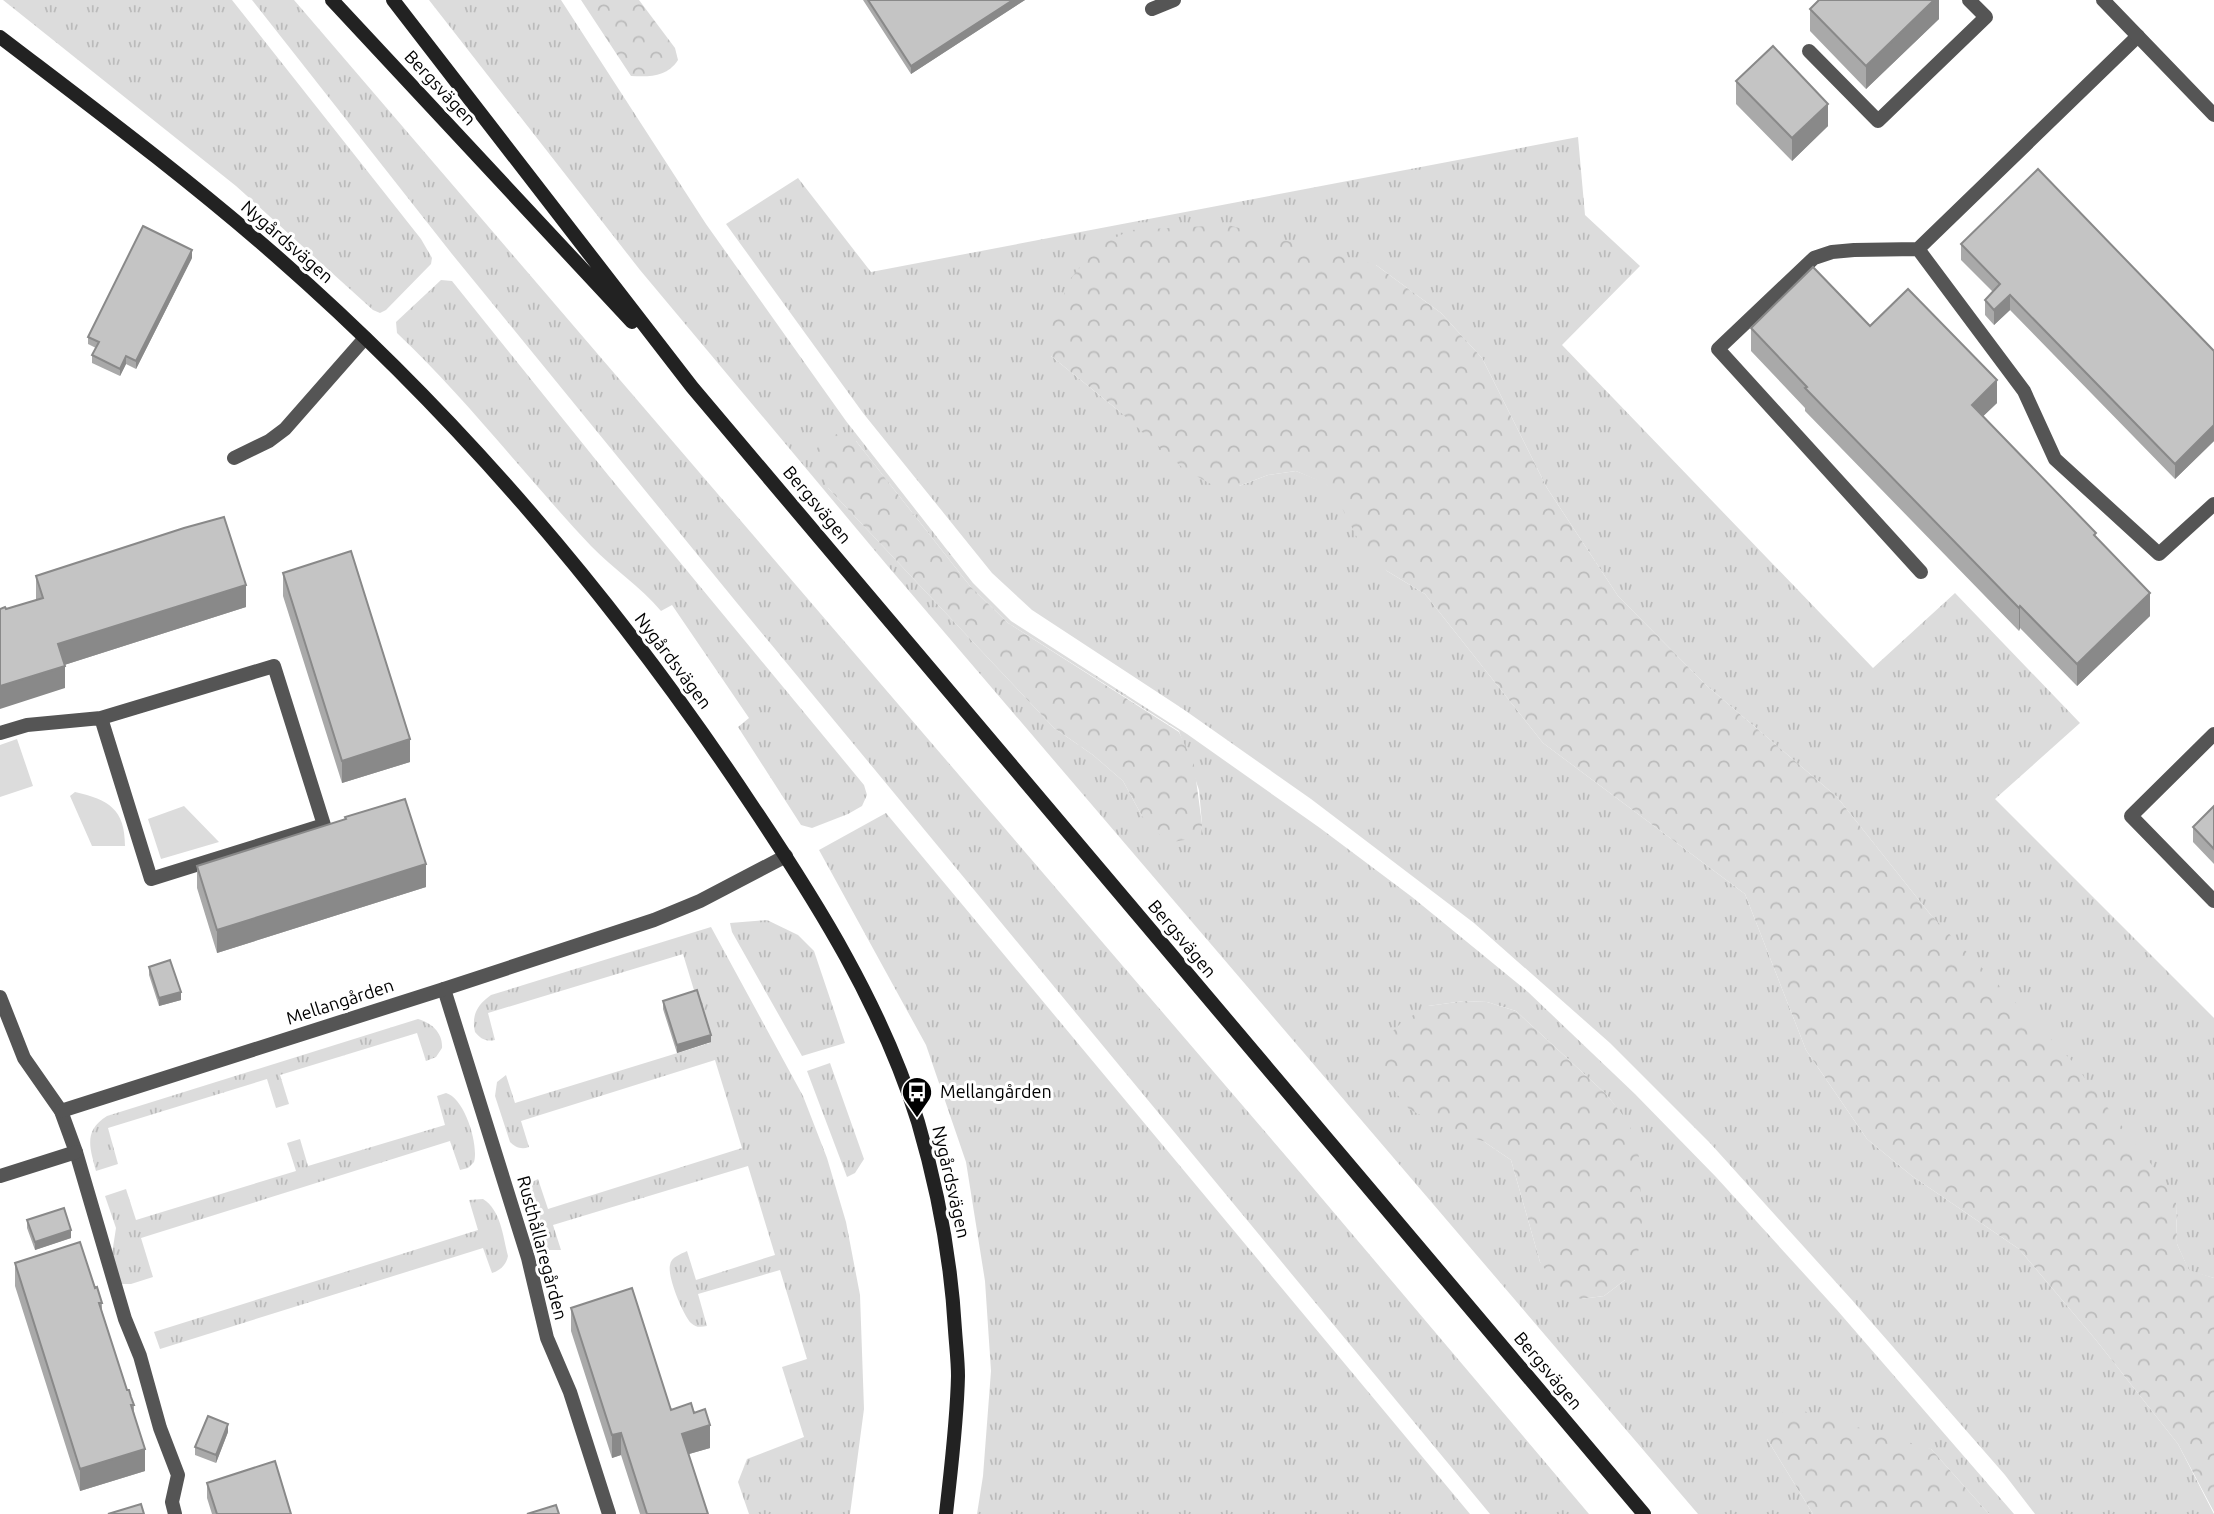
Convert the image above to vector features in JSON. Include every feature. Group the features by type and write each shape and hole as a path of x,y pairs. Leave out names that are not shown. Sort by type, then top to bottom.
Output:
{"main road":[{"name":"Bergsvägen","path":"332,0 692,387"},
{"name":"Bergsvägen","path":"393,0 692,387 1644,1514"},
{"name":"Nygårdsvägen","path":"0,37 164,162 276,255 365,338 462,435 575,564 709,740 786,856 837,938 889,1044 917,1119 938,1199 952,1278 958,1373 946,1514"}],"street":[{"path":"1152,9 1174,0"},
{"path":"1809,51 1878,121 1986,17 1969,0"},
{"path":"2103,0 2214,115"},
{"path":"1921,572 1718,349 1814,258 1843,251 1919,249 2138,36"},
{"path":"1919,249 2024,391 2056,459 2159,554 2214,504"},
{"path":"234,458 269,441 285,429 365,338"},
{"path":"0,733 27,725 101,718 274,666 324,825 151,879 101,718"},
{"path":"2214,734 2131,816 2214,901"},
{"name":"Mellangården","path":"61,1111 654,920 729,887 786,856"},
{"name":"Rusthållaregården","path":"444,989 528,1258 547,1338 570,1392 609,1514"},
{"path":"0,998 24,1058 61,1111 88,1187 107,1261 178,1475 172,1502 175,1514"},
{"path":"0,1176 76,1152"}],"green space":[{"path":"3,0 232,0 421,239 432,258 431,264 386,310 380,313 373,310 236,186"},
{"path":"252,0 294,0 1303,1176 1589,1514 1490,1514 737,603 452,254"},
{"path":"429,0 561,0 706,224 846,421 973,583 1011,621 1187,734 1320,828 1412,897 1528,992 1635,1094 1716,1177 1837,1310 2014,1514 1989,1514 1931,1449 1767,1439 1813,1514 1698,1514 886,564 640,270","holes":["856,441 970,586 1008,623 1179,731 1199,790 1202,824 1200,836 1142,816 1123,781 1093,755 1054,728 828,488","1464,1001 1487,1002 1516,1011 1607,1095 1628,1123 1625,1280 1604,1296 1581,1299 1540,1262 1511,1160 1483,1141 1428,1006"]},
{"path":"581,0 639,0 675,48 678,60 663,73 631,76"},
{"path":"1578,137 1585,215 1640,266 1562,345 1873,668 1955,593 2080,723 1995,799 2214,1018 2214,1278 2189,1271 2177,1244 2176,1203 1930,914 1837,797 1707,686 1618,596 1547,488 1482,358 1441,313 1376,265 1051,356 1119,411 1239,486 1268,475 1296,471 1326,483 1387,571 1425,594 1543,743 1745,894 1806,1050 1867,1139 1912,1176 2019,1249 2096,1340 2178,1444 2214,1514 2035,1514 2005,1475 1852,1300 1710,1143 1610,1043 1474,923 1311,799 1183,709 1032,610 992,573 863,413 726,224 798,178 871,272"},
{"path":"1228,225 1376,265 1441,313 1482,358 1547,488 1618,596 1707,686 1837,797 1930,914 2071,1060 2158,1173 2176,1203 2177,1244 2189,1270 2214,1278 2214,1512 2178,1444 2096,1340 2019,1249 1912,1176 1867,1139 1806,1050 1745,894 1543,743 1425,594 1387,571 1365,553 1342,508 1326,484 1296,471 1268,475 1239,486 1216,487 1184,469 1119,411 1051,356 1052,322 1071,278 1098,246 1131,230"},
{"path":"441,280 452,281 864,785 867,795 862,806 812,828 801,825 738,727 749,718 672,605 661,611 599,554 448,384 397,333 396,322"},
{"path":"837,434 856,441 970,586 1008,623 1179,732 1194,765 1202,824 1201,837 1167,843 1142,816 1123,781 1093,755 1054,728 828,488 813,458 820,442"},
{"path":"17,739 33,786 0,797 0,745"},
{"path":"75,792 113,808 122,823 125,846 92,846 70,796"},
{"path":"184,806 219,842 161,859 148,819"},
{"path":"886,813 1470,1514 977,1514 983,1476 991,1371 985,1281 966,1162 926,1045 819,850"},
{"path":"767,920 798,935 814,951 845,1043 802,1056 732,932 730,923"},
{"path":"711,927 803,1096 827,1158 846,1222 860,1295 864,1409 850,1514 749,1514 738,1482 747,1459 804,1437 782,1367 807,1359 780,1270 698,1294 707,1326 691,1323 673,1286 671,1262 687,1251 696,1280 775,1255 748,1166 553,1225 561,1250 547,1250 542,1247 525,1193 530,1183 538,1179 548,1209 742,1148 715,1060 521,1121 529,1147 526,1148 518,1148 510,1142 495,1096 497,1082 506,1075 515,1103 710,1043 683,954 488,1013 495,1040 484,1039 475,1032 477,1010 491,995"},
{"path":"1464,1001 1487,1002 1516,1011 1607,1095 1629,1123 1639,1157 1642,1225 1638,1253 1625,1280 1604,1296 1581,1299 1560,1290 1540,1262 1511,1160 1483,1141 1450,1131 1409,1109 1388,1083 1379,1060 1383,1041 1402,1022 1428,1006"},
{"path":"418,1019 428,1023 439,1033 442,1048 436,1057 426,1061 417,1033 280,1075 289,1104 276,1108 267,1079 108,1128 118,1164 96,1171 91,1134 107,1116"},
{"path":"830,1063 864,1159 855,1173 847,1177 807,1071"},
{"path":"446,1093 459,1104 469,1123 475,1155 474,1162 468,1168 460,1170 450,1141 141,1238 153,1277 131,1284 121,1284 112,1254 116,1228 105,1196 126,1189 136,1220 296,1171 287,1143 300,1139 308,1166 445,1125 437,1096"},
{"path":"483,1199 498,1217 508,1256 504,1265 495,1272 492,1273 483,1248 160,1349 154,1332 478,1230 469,1200"},
{"path":"1790,1407 1931,1449 1989,1514 1813,1514 1767,1439 1765,1425"}],"building":[{"path":"868,0 1013,0 911,66"},
{"path":"1819,0 1934,0 1866,66 1810,9"},
{"path":"1773,46 1828,104 1792,138 1736,81"},
{"path":"2038,169 2214,351 2214,425 2175,464 2010,295 1994,310 1985,300 2000,284 1961,244"},
{"path":"143,226 192,250 136,361 126,356 120,369 92,355 99,342 88,337"},
{"path":"1813,267 1870,326 1908,289 1997,380 1972,405 2150,593 2077,664 1805,388 1807,387 1751,328"},
{"path":"224,517 246,585 58,644 65,666 0,686 0,609 43,598 36,576"},
{"path":"351,551 410,739 342,761 283,573"},
{"path":"405,799 426,864 217,930 197,866"},
{"path":"2214,806 2214,849 2193,827"},
{"path":"170,960 181,992 159,998 149,967"},
{"path":"697,990 711,1035 677,1045 663,1001"},
{"path":"64,1208 71,1230 35,1242 27,1220"},
{"path":"80,1242 95,1288 97,1287 102,1303 99,1303 134,1405 131,1405 145,1449 80,1469 15,1263"},
{"path":"632,1288 671,1410 691,1403 694,1413 705,1409 710,1425 682,1434 708,1514 647,1514 621,1433 612,1435 571,1308"},
{"path":"208,1416 228,1424 216,1455 195,1447"},
{"path":"275,1461 291,1514 217,1514 207,1483"},
{"path":"141,1504 144,1514 108,1514"},
{"path":"556,1505 559,1514 527,1514"}],"place":[{"name":"Mellangården","path":"917,1119"}]}
